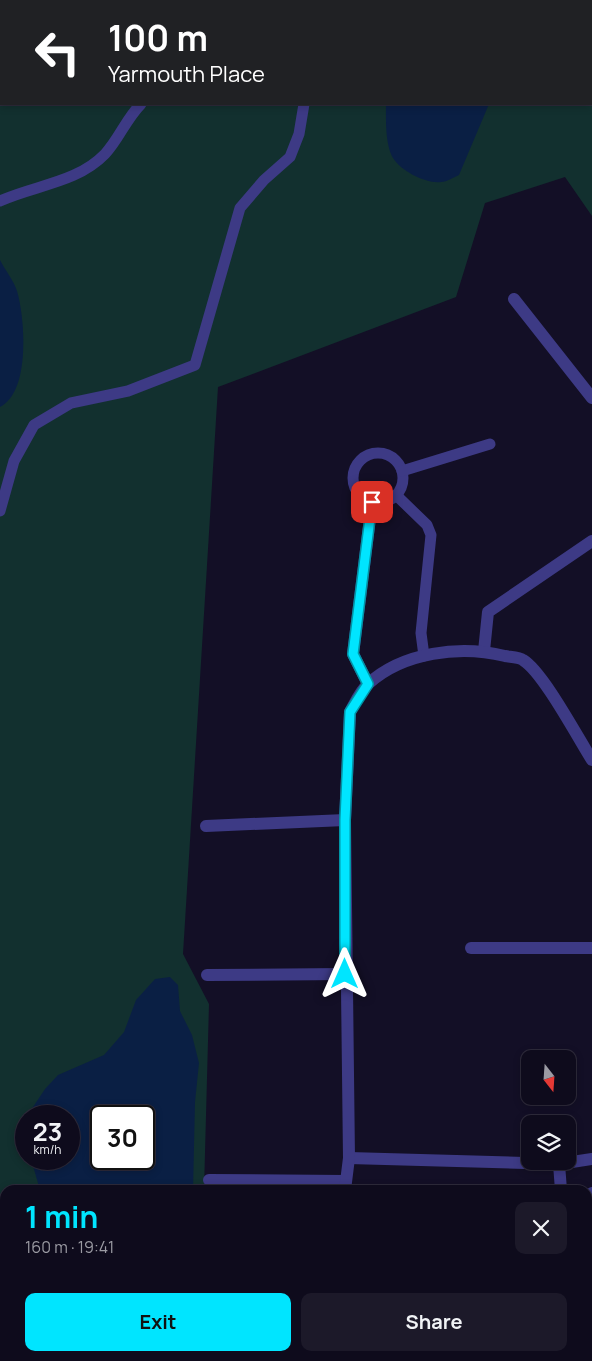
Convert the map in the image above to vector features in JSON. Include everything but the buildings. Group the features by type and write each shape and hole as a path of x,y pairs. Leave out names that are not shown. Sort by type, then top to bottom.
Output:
{"street":[{"path":"514,298 592,398"},
{"path":"368,684 353,654 372,502"},
{"path":"484,651 488,612 592,541"},
{"path":"209,1180 345,1185 349,1158 345,974 345,820 350,712 368,684 397,666 424,656 484,651 523,660 546,685 592,760"},
{"path":"206,826 345,820"},
{"path":"471,948 592,948"},
{"path":"207,975 345,974"},
{"path":"349,1158 521,1163"},
{"path":"576,1161 592,1159"},
{"path":"559,1170 561,1185"}],"lane":[{"path":"0,201 76,175 105,154 130,114 140,105"},
{"path":"0,510 14,461 34,425 71,403 128,390 195,365 240,208 264,180 290,157 299,134 304,105"},
{"path":"402,471 490,444"},
{"path":"371,454 386,455 399,464 403,480 396,495 389,500 372,502 364,498 354,485 355,470 359,463 371,454"},
{"path":"396,495 427,525 431,535 421,633 424,656"}],"green space":[{"path":"0,105 592,105 592,216 565,177 485,203 456,297 218,387 183,954 209,1004 204,1185 0,1185"}],"water":[{"path":"386,105 489,105 459,175 441,182 428,181 414,176 397,163 390,152 386,124"},
{"path":"0,260 14,283 20,303 23,354 17,386 10,399 0,407"},
{"path":"170,977 178,985 180,1011 192,1035 199,1063 195,1102 193,1185 39,1185 34,1170 80,1170 80,1105 34,1105 45,1089 58,1075 104,1055 124,1032 136,1000 155,979"}],"route":[{"path":"345,974 345,820 350,712 368,684 353,654 372,502"}]}
